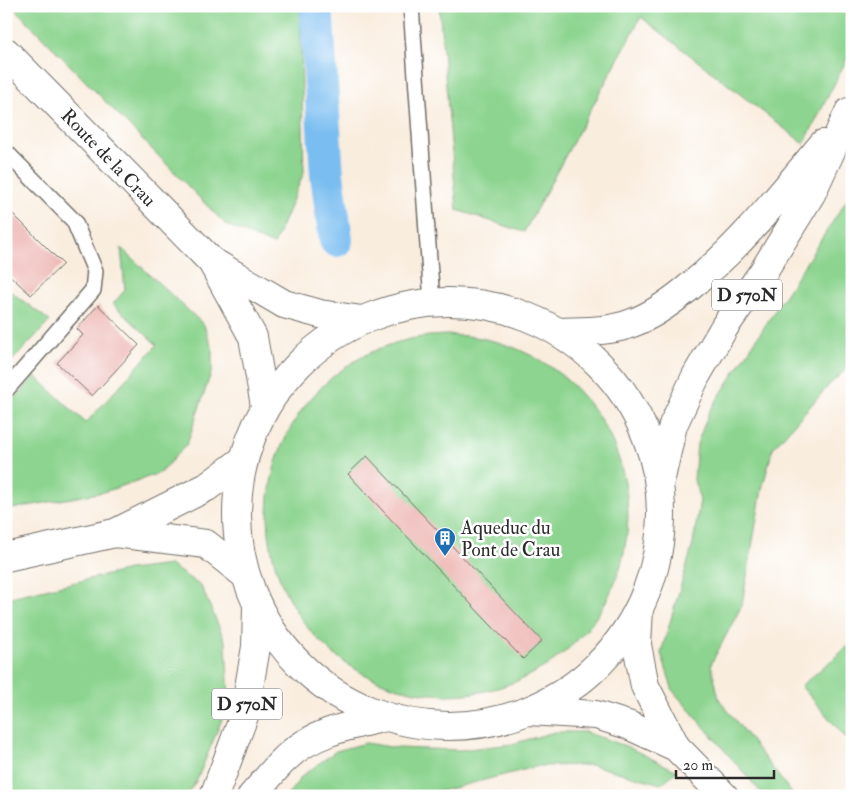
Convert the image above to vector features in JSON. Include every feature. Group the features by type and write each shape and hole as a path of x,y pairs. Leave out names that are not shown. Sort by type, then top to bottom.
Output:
{"main road":[{"name":"Route de la Crau","path":"6,52 211,261"},
{"name":"D 570N","path":"560,332 602,330 632,324 668,304 706,274 747,235 850,110"},
{"name":"D 570N","path":"660,485 673,425 696,376 725,326 763,272 810,194 850,110"},
{"path":"211,261 284,304 320,314 362,320"},
{"path":"211,261 253,338 265,406"},
{"path":"432,302 466,302 499,307 531,317 560,332 598,361 628,397 648,439 660,485 662,527 655,569 639,609 619,642 593,670 562,694 528,711 500,720 472,725 433,725 386,717 353,704 324,686 291,656 275,636 257,607 244,574 237,536 236,508 242,460 265,406 284,379 306,355 333,336 362,320 396,308 432,302"},
{"path":"6,557 115,533 207,487 242,460"},
{"path":"115,533 206,544 244,574"},
{"name":"D 570N","path":"214,796 244,716 254,656 257,607"},
{"path":"639,609 638,645 645,686 676,747 724,796"},
{"path":"528,711 596,715 628,725 676,747"},
{"path":"252,796 287,756 317,737 342,727 386,717"}],"lane":[{"path":"411,6 432,302"},
{"path":"6,152 74,221 95,271 93,290 6,390"}],"green space":[{"path":"12,6 300,6 304,172 274,245 226,225"},
{"path":"439,6 852,6 852,49 804,144 641,17 524,232 457,210"},
{"path":"852,192 852,364 830,384 773,448 762,489 742,605 711,664 719,699 794,796 764,796 673,691 661,653 693,544 700,500 694,480 697,444 709,412"},
{"path":"121,248 204,325 212,348 212,370 187,444 160,473 104,492 6,510 6,409 35,376 86,423 157,345 113,304 125,290"},
{"path":"6,288 50,321 6,367"},
{"path":"448,335 483,339 517,349 548,366 575,388 597,415 614,446 624,480 628,515 624,550 614,584 597,615 575,642 548,664 517,681 483,691 448,695 413,691 379,681 348,664 321,642 299,615 282,584 272,550 268,515 272,480 282,446 299,415 321,388 348,366 379,349 413,339"},
{"path":"170,565 201,586 226,643 229,702 197,780 186,796 6,796 6,598 129,570"},
{"path":"852,643 852,745 801,686"},
{"path":"554,732 585,732 626,746 677,771 661,784 592,765 539,766 422,796 287,796 302,776 336,751 366,743 397,748 460,750 512,744"}],"building":[{"path":"6,207 63,264 31,295 6,272"},
{"path":"98,305 139,345 92,396 57,363 83,335 77,329"},
{"name":"Aqueduc du Pont de Crau","path":"367,456 542,641 523,659 348,474"}],"waterway":[{"path":"316,6 327,175 336,240"}],"place":[{"name":"Aqueduc du Pont de Crau","path":"445,557"}]}
